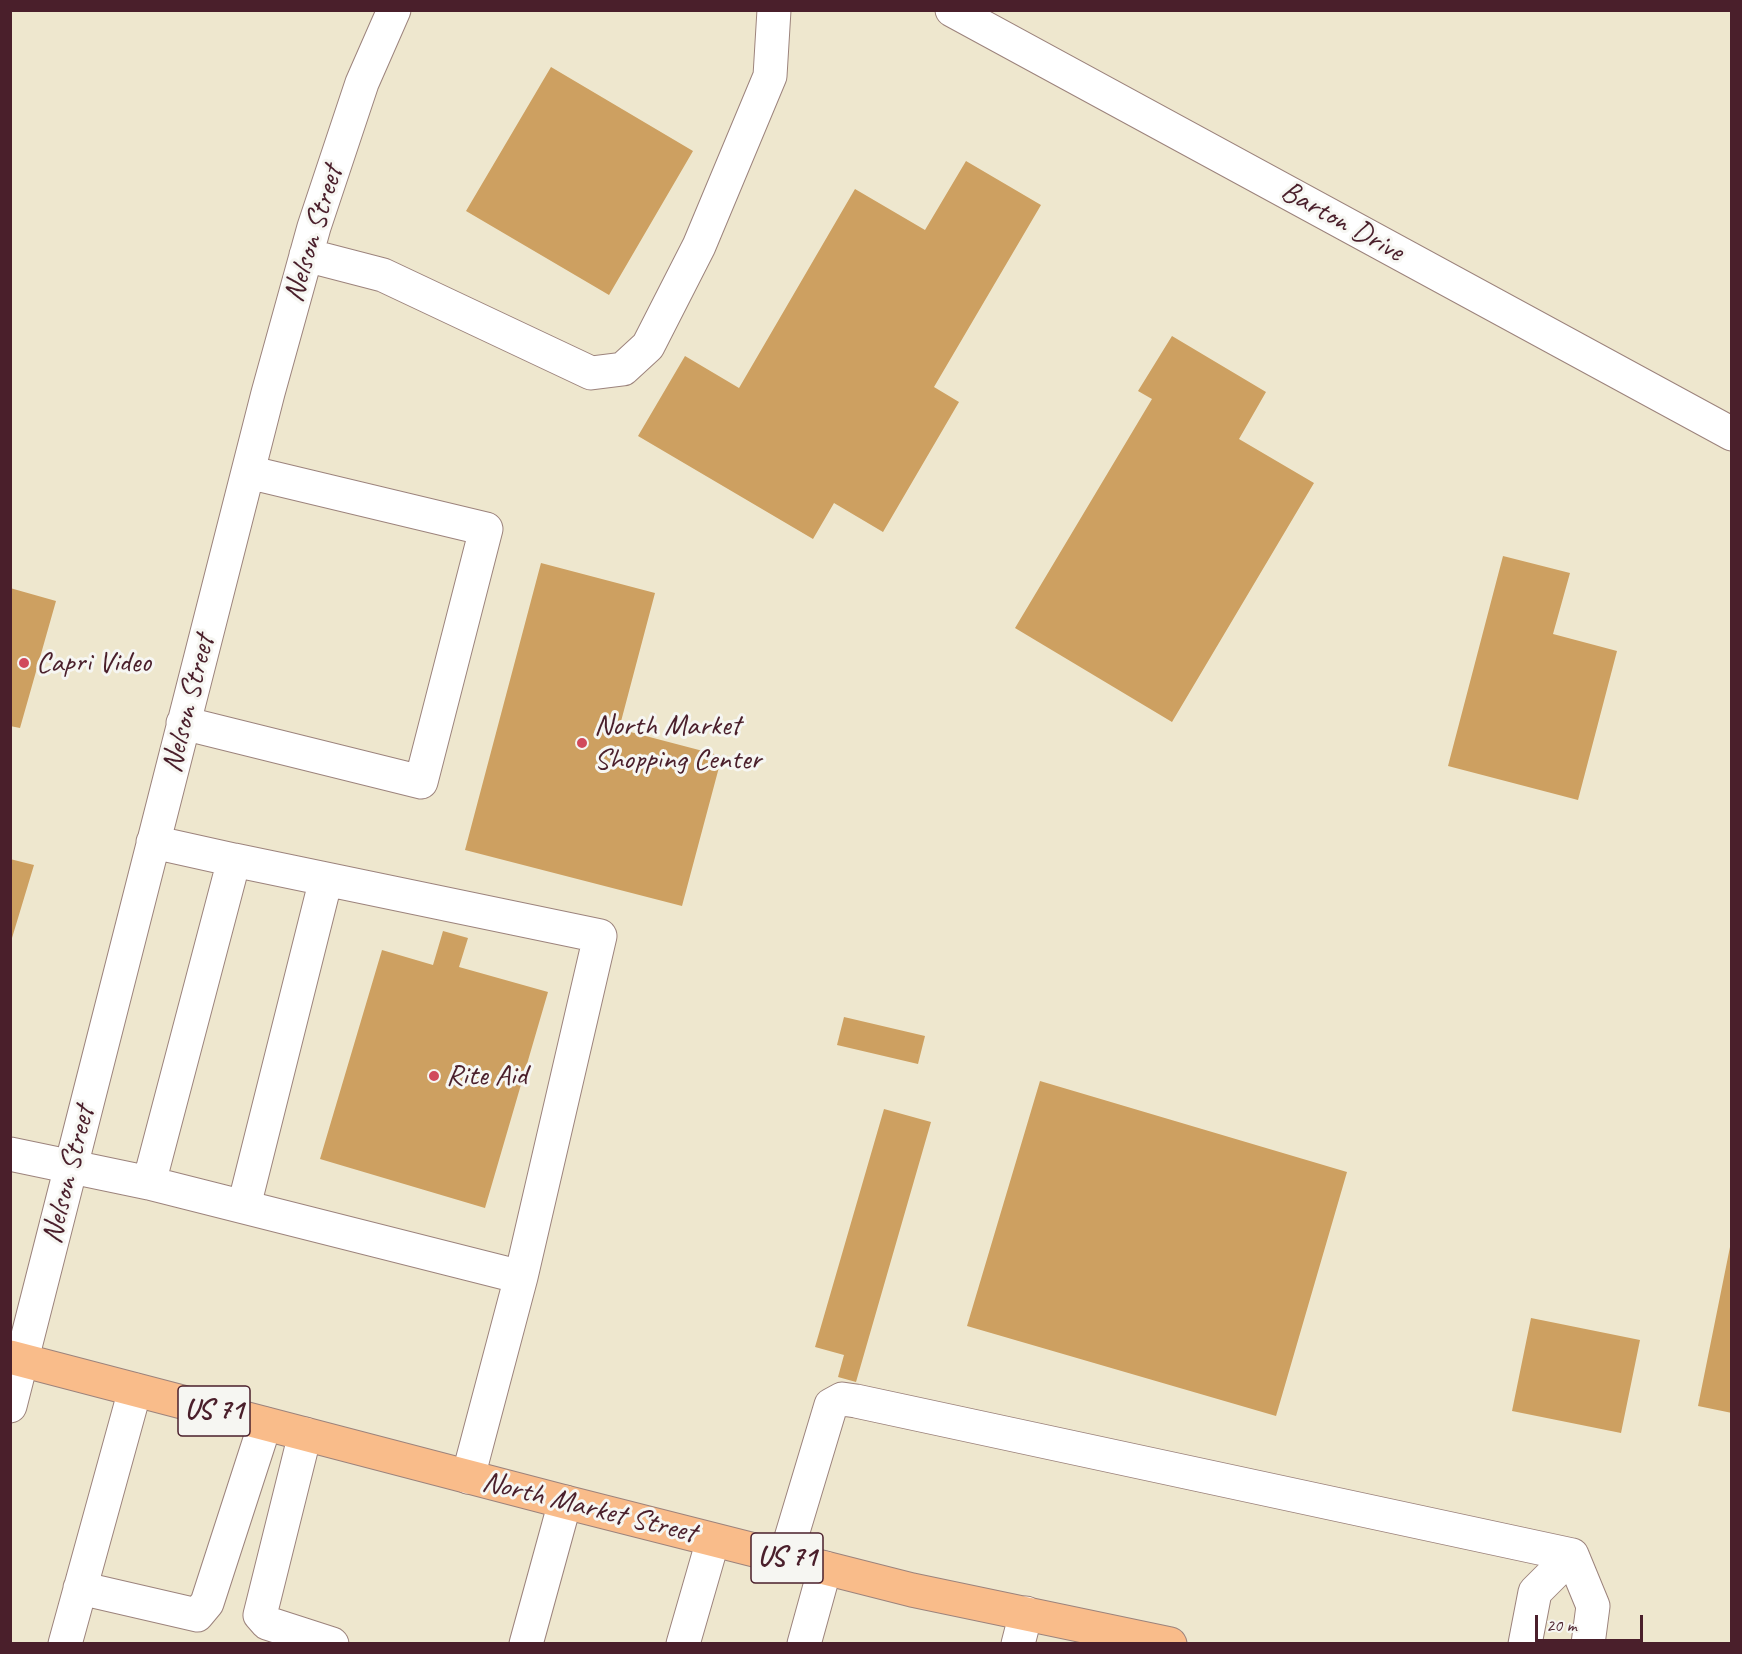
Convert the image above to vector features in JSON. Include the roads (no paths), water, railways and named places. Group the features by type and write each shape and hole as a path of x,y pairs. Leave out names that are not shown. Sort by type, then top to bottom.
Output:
{"main road":[{"name":"North Market Street","path":"16,1359 912,1590 1022,1628 1154,1642"}],"street":[{"name":"Nelson Street","path":"10,1406 16,1359 71,1166 268,393 314,227 362,83 394,10"},
{"path":"306,255 383,275 591,373 623,369 648,346 704,236 770,75 774,10"},
{"name":"Barton Drive","path":"952,10 1731,434"},
{"path":"183,723 421,782 486,529 248,472"},
{"path":"153,842 600,936 521,1276 468,1477"},
{"path":"149,1182 234,860"},
{"path":"244,1206 326,879"},
{"path":"10,1154 149,1182 521,1276"},
{"path":"65,1644 135,1390"},
{"path":"785,1558 831,1405 842,1400 856,1401 1572,1555"},
{"path":"80,1588 197,1616 207,1603 265,1424"},
{"path":"305,1434 260,1615 267,1623 332,1644"},
{"path":"526,1644 565,1502"},
{"path":"683,1644 713,1540"},
{"path":"1525,1644 1535,1592 1572,1555"},
{"path":"1572,1555 1593,1606 1588,1644"},
{"path":"804,1644 825,1568"}],"place":[{"name":"Capri Video","path":"24,663"},
{"name":"North Market Shopping Center","path":"582,743"},
{"name":"Rite Aid","path":"434,1076"}]}
